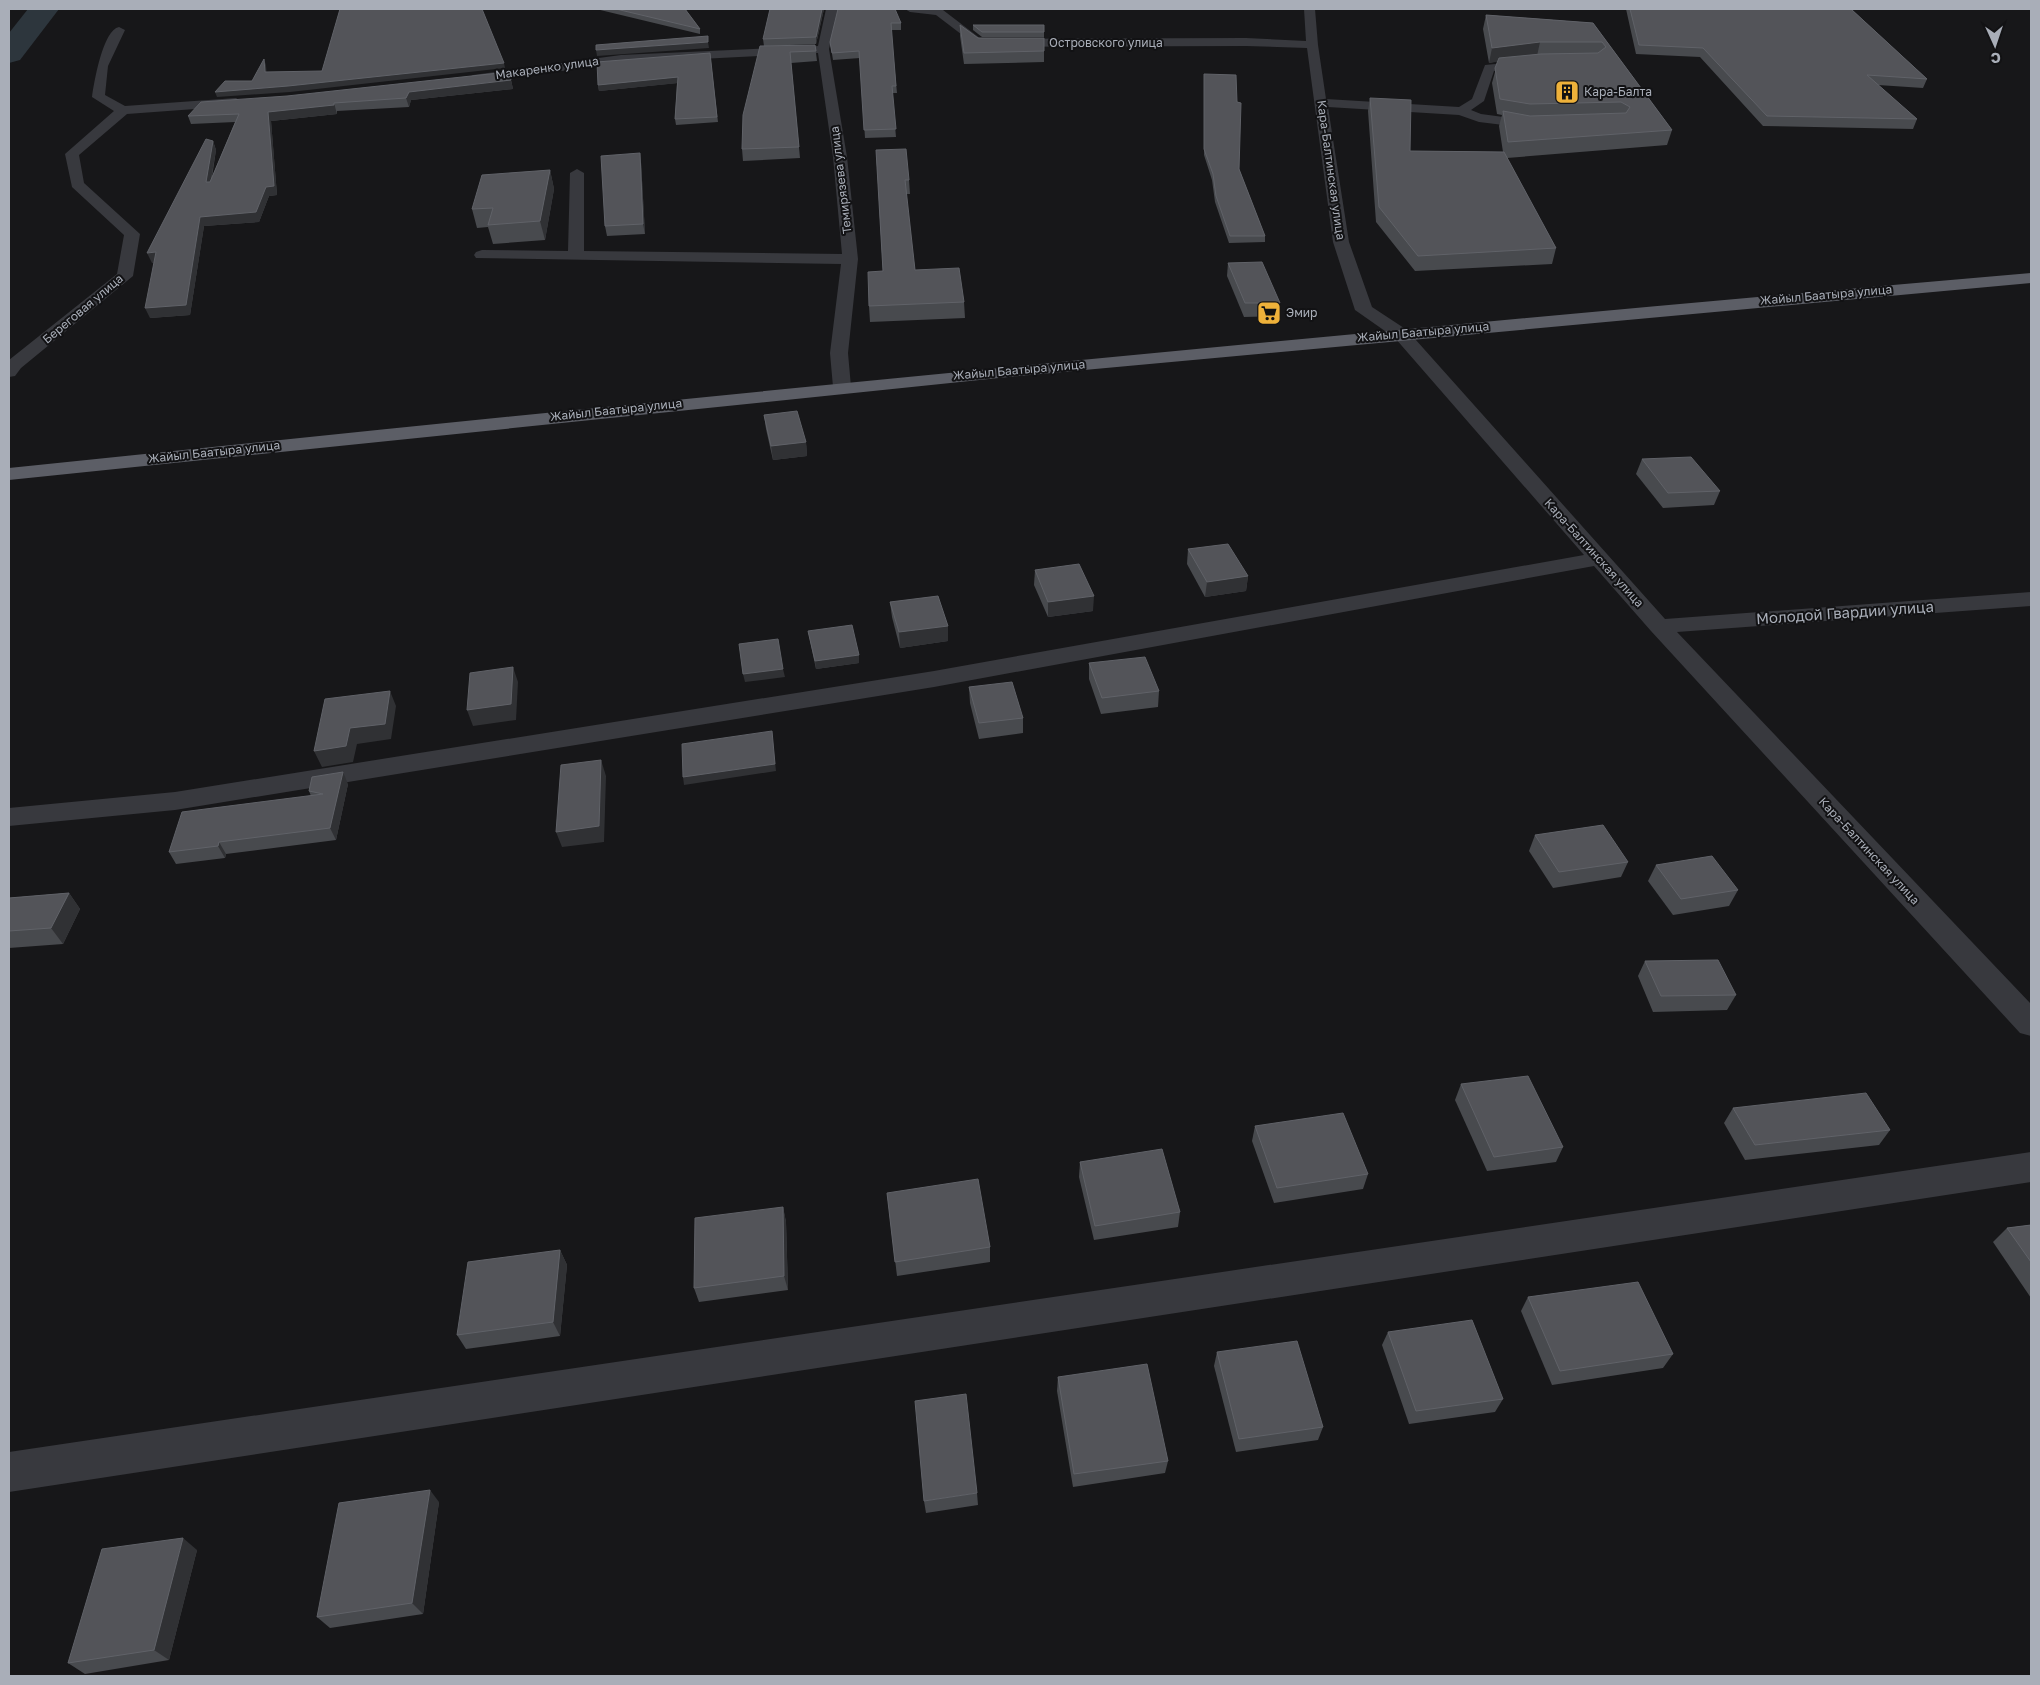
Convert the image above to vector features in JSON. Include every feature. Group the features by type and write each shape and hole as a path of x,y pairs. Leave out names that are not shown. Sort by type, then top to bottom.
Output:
{"highway":[{"name":"Жайыл Баатыра улица","path":"9,474 842,387 1401,334 2031,278"}],"street":[{"name":"Темирязева улица","path":"832,9 823,49 840,157 850,259 839,353 842,387"},
{"name":"Островского улица","path":"910,9 940,12 978,43 1246,42 1312,45"},
{"name":"Кара-Балтинская улица","path":"1310,9 1312,45 1341,242 1364,310 1401,334 1659,626 2031,1024"},
{"path":"119,30 102,66 98,97 123,110 251,101"},
{"name":"Макаренко улица","path":"456,81 621,58 823,49"},
{"path":"1461,112 1478,101 1489,68 1547,62"},
{"path":"1321,103 1461,112 1479,118 1526,125 1554,124"},
{"name":"Береговая улица","path":"9,372 15,364 125,276 132,234 77,184 72,154 123,110"},
{"path":"576,173 576,256"},
{"path":"482,256 850,259"},
{"path":"9,817 175,801 924,681 1598,559"},
{"name":"Молодой Гвардии улица","path":"1659,626 2031,599"},
{"path":"9,1472 2031,1167"}],"building":[{"path":"340,9 482,9 504,63 215,92 225,81 252,81 264,59 265,72 322,71"},
{"path":"616,9 685,9 700,29"},
{"path":"770,9 822,9 816,37 763,39"},
{"path":"838,9 895,9 901,23 891,23 896,86 892,86 896,129 864,130 859,51 832,53 830,42"},
{"path":"1630,9 1851,9 1927,79 1867,75 1917,119 1767,116 1703,48 1639,45"},
{"path":"1486,15 1593,23 1672,130 1508,142 1503,111 1530,116 1626,113 1630,107 1621,102 1530,104 1500,99 1495,68 1499,58 1541,54 1598,53 1606,47 1602,42 1540,42 1492,48"},
{"path":"960,25 978,38 1044,38 1044,51 964,53"},
{"path":"973,25 1044,25 1044,32 982,32"},
{"path":"708,36 708,42 596,50 596,45"},
{"path":"815,45 816,51 790,52 799,147 742,149 743,115 760,46"},
{"path":"710,53 717,117 675,119 678,77 598,85 597,62"},
{"path":"508,72 511,80 409,92 406,98 334,103 334,105 268,112 274,186 266,187 256,212 200,217 186,305 145,308 156,252 147,253 206,139 213,141 206,182 210,182 239,114 188,116 201,102 287,96"},
{"path":"1204,74 1236,75 1237,102 1241,103 1239,169 1265,236 1230,236 1216,196 1213,174 1204,149"},
{"path":"1370,98 1411,100 1410,151 1504,152 1556,248 1418,256 1379,207"},
{"path":"906,149 909,180 905,180 915,270 959,268 964,302 869,306 868,272 883,271 876,150"},
{"path":"640,153 643,224 605,226 601,156"},
{"path":"550,170 540,221 488,225 493,208 472,209 482,175"},
{"path":"1262,262 1280,303 1245,303 1228,263"},
{"path":"797,411 806,442 771,446 764,415"},
{"path":"1691,457 1720,491 1668,493 1642,459"},
{"path":"1228,544 1248,576 1207,582 1188,549"},
{"path":"1079,564 1094,596 1048,602 1035,570"},
{"path":"938,596 948,626 899,632 890,602"},
{"path":"852,625 859,655 815,661 808,631"},
{"path":"778,639 783,669 743,674 739,644"},
{"path":"1145,657 1159,691 1102,698 1089,663"},
{"path":"513,667 511,704 467,710 470,673"},
{"path":"1012,682 1023,718 979,723 969,687"},
{"path":"390,691 385,724 350,728 346,746 314,751 325,699"},
{"path":"772,731 775,764 683,777 682,744"},
{"path":"601,760 599,826 556,832 561,765"},
{"path":"343,772 330,828 219,842 218,846 169,852 182,812 323,794 309,791 312,777"},
{"path":"1603,825 1628,862 1559,872 1535,835"},
{"path":"1712,856 1738,890 1681,899 1656,865"},
{"path":"69,893 51,928 9,931 9,898"},
{"path":"1718,960 1736,995 1661,996 1645,961"},
{"path":"1528,1076 1563,1147 1494,1157 1461,1084"},
{"path":"1866,1093 1890,1130 1755,1145 1733,1108"},
{"path":"1343,1113 1368,1174 1277,1188 1255,1126"},
{"path":"1162,1149 1180,1212 1095,1226 1080,1162"},
{"path":"978,1179 990,1247 895,1262 887,1193"},
{"path":"783,1207 784,1276 694,1288 695,1218"},
{"path":"2031,1225 2031,1262 2007,1228"},
{"path":"560,1250 553,1322 457,1335 468,1262"},
{"path":"1638,1282 1673,1354 1560,1371 1528,1297"},
{"path":"1472,1320 1503,1399 1416,1411 1388,1332"},
{"path":"1297,1341 1323,1427 1239,1439 1217,1352"},
{"path":"1147,1364 1168,1461 1074,1474 1058,1377"},
{"path":"966,1394 977,1493 924,1501 915,1401"},
{"path":"430,1490 412,1603 317,1617 339,1503"},
{"path":"183,1538 154,1650 68,1663 102,1549"}],"waterway":[{"name":"Кара-Балта","path":"9,53 44,9"}],"place":[{"name":"Кара-Балта","path":"1567,92"},
{"name":"Эмир","path":"1269,313"}]}
